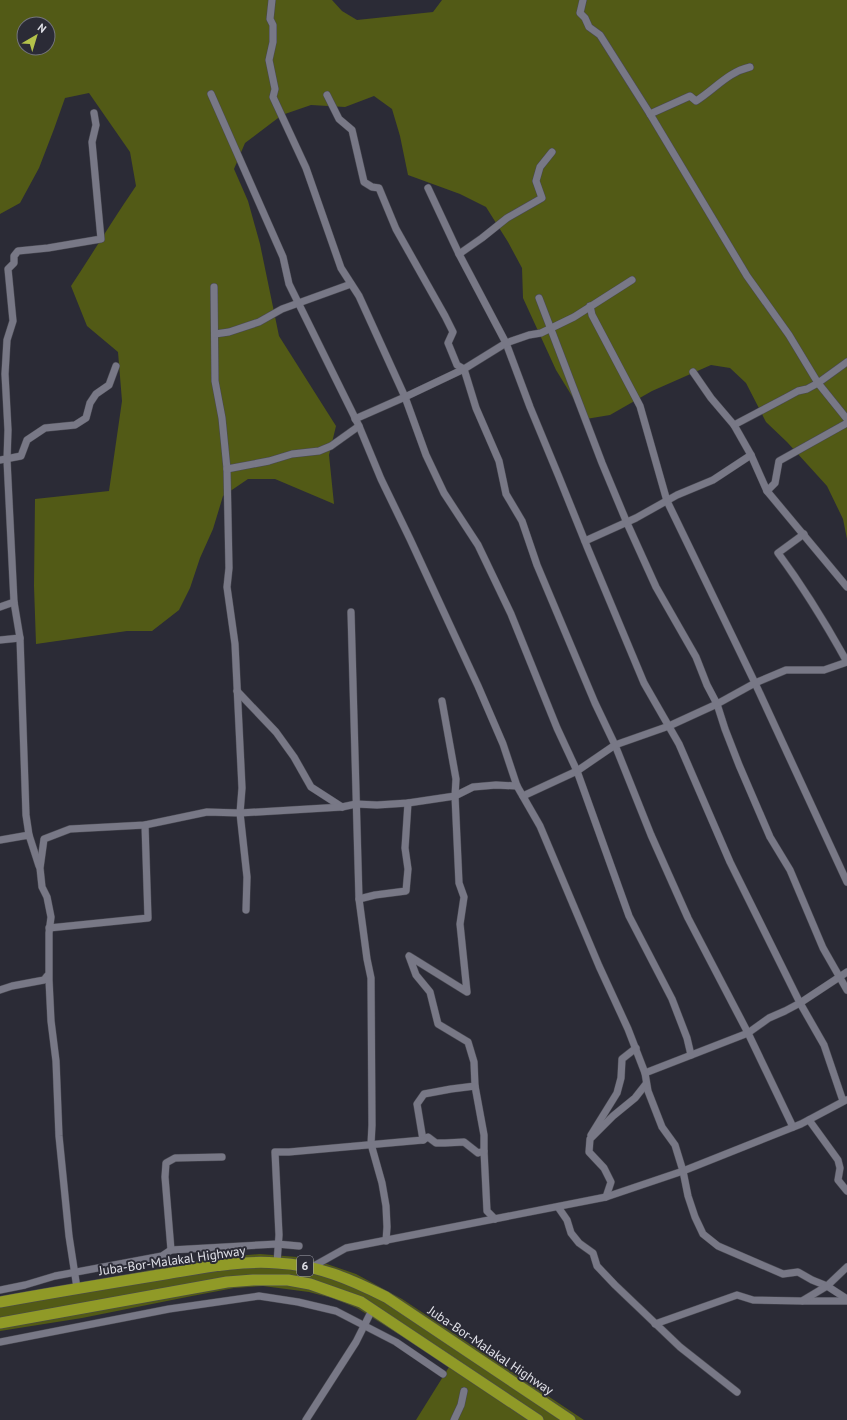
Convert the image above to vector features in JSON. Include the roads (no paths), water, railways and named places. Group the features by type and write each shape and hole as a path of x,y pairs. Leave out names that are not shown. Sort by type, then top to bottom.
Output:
{"highway":[{"name":"Juba-Bor-Malakal Highway","path":"0,1302 222,1265 260,1262 312,1267 356,1282 386,1297 570,1420"},
{"name":"6","path":"0,1323 227,1282 288,1280 310,1284 361,1302 538,1420"}],"street":[{"path":"272,0 270,20 273,25 273,42 269,60 275,89 273,97 306,168 341,268 359,296 405,397 426,455 444,493 478,545 510,614 576,771 629,916 672,999 687,1038 691,1055"},
{"path":"582,0 580,13 585,18 589,27 600,35 650,114 748,276 789,335 818,383 847,419"},
{"path":"650,114 690,96 696,101 723,79 742,69 750,67"},
{"path":"211,94 283,257 289,284 359,426 381,479 478,686 503,744 517,786 540,826 596,959 628,1029 645,1073 648,1091 662,1127 675,1145 683,1171 688,1196 703,1234 718,1246 783,1274 798,1272 827,1286 847,1300"},
{"path":"327,95 340,119 352,130 364,182 372,187 379,188 396,229 453,332 448,343 457,365 464,370 476,408 499,461 506,494 522,521 537,565 592,696 615,745 651,835 688,918 748,1033 793,1127"},
{"path":"77,1288 69,1236 61,1151 56,1061 51,1021 49,980 50,917 47,897 42,887 40,868 29,835 26,815 20,638 14,602 4,460 8,430 5,374 6,340 14,321 8,269 14,263 14,256 18,251 48,248 101,239 92,142 96,125 94,113"},
{"path":"459,254 507,218 542,198 536,181 540,166 552,152"},
{"path":"312,1267 346,1248 606,1197 683,1171 793,1127 845,1100 824,1045 800,1003 730,862 679,744 644,683 530,407 506,343 459,254 428,188"},
{"path":"355,419 464,370 506,343 529,335 541,333 574,317 632,280"},
{"path":"215,334 229,332 259,322 282,309 351,284"},
{"path":"214,287 215,381 222,418 227,469 229,568 227,587 235,644 242,788 240,814 247,877 246,910"},
{"path":"539,298 626,523 656,588 696,657 707,685 717,704 736,758 770,837 790,870 823,948 847,990"},
{"path":"590,306 592,315 640,406 667,501 755,683 847,882"},
{"path":"734,425 763,411 798,391 807,389 818,383 847,362"},
{"path":"4,460 21,456 27,440 45,428 75,425 86,418 90,403 96,394 109,385 116,366"},
{"path":"693,372 711,398 734,425 752,455 767,491 847,587"},
{"path":"767,491 775,483 779,461 847,423"},
{"path":"227,469 292,454 319,451 330,446 359,426"},
{"path":"585,541 636,518 677,495 713,480 752,455"},
{"path":"523,796 576,771 615,745 669,726 717,704 755,683 786,670 824,670 847,662 821,616 778,553 804,534"},
{"path":"0,607 14,602"},
{"path":"352,612 359,899 371,978 371,1144 380,1176 386,1206 386,1241"},
{"path":"0,640 20,638"},
{"path":"237,690 276,732 294,757 311,786 342,807"},
{"path":"442,701 456,779 455,796 459,883 464,897 460,924 467,992 410,956 416,976 430,992 438,1024 468,1042 474,1062 475,1086 484,1135 487,1211 495,1219"},
{"path":"40,868 44,839 70,829 145,825 207,812 240,814 342,807 356,804 377,805 455,796 473,787 496,785 517,786"},
{"path":"359,899 375,895 406,891 408,869 405,848 408,802"},
{"path":"49,928 148,918 145,825"},
{"path":"0,840 29,835"},
{"path":"645,1073 748,1033 769,1018 800,1003 847,972"},
{"path":"0,990 12,986 44,980 47,976"},
{"path":"606,1197 611,1182 604,1168 589,1152 591,1133 617,1093 621,1078 622,1059 636,1048"},
{"path":"590,1139 613,1116 635,1098 646,1084"},
{"path":"423,1140 417,1104 424,1094 475,1086"},
{"path":"809,1120 838,1160 840,1168 838,1180 847,1191"},
{"path":"277,1263 279,1235 275,1152 371,1144 395,1144 423,1140 428,1137 436,1143 464,1142 478,1153 484,1151"},
{"path":"171,1250 165,1177 166,1163 175,1158 222,1158"},
{"path":"558,1207 567,1220 571,1233 579,1243 593,1253 598,1266 615,1285 654,1324 680,1347 737,1392"},
{"path":"0,1290 74,1272 162,1256 171,1250 277,1244 298,1246"},
{"path":"802,1301 827,1286 847,1267"},
{"path":"654,1324 737,1295 753,1300 847,1300"},
{"path":"0,1342 169,1309 259,1296 298,1302 336,1311 396,1342 443,1374"},
{"path":"306,1420 356,1342 372,1310"},
{"path":"454,1420 461,1405 464,1391"}]}
